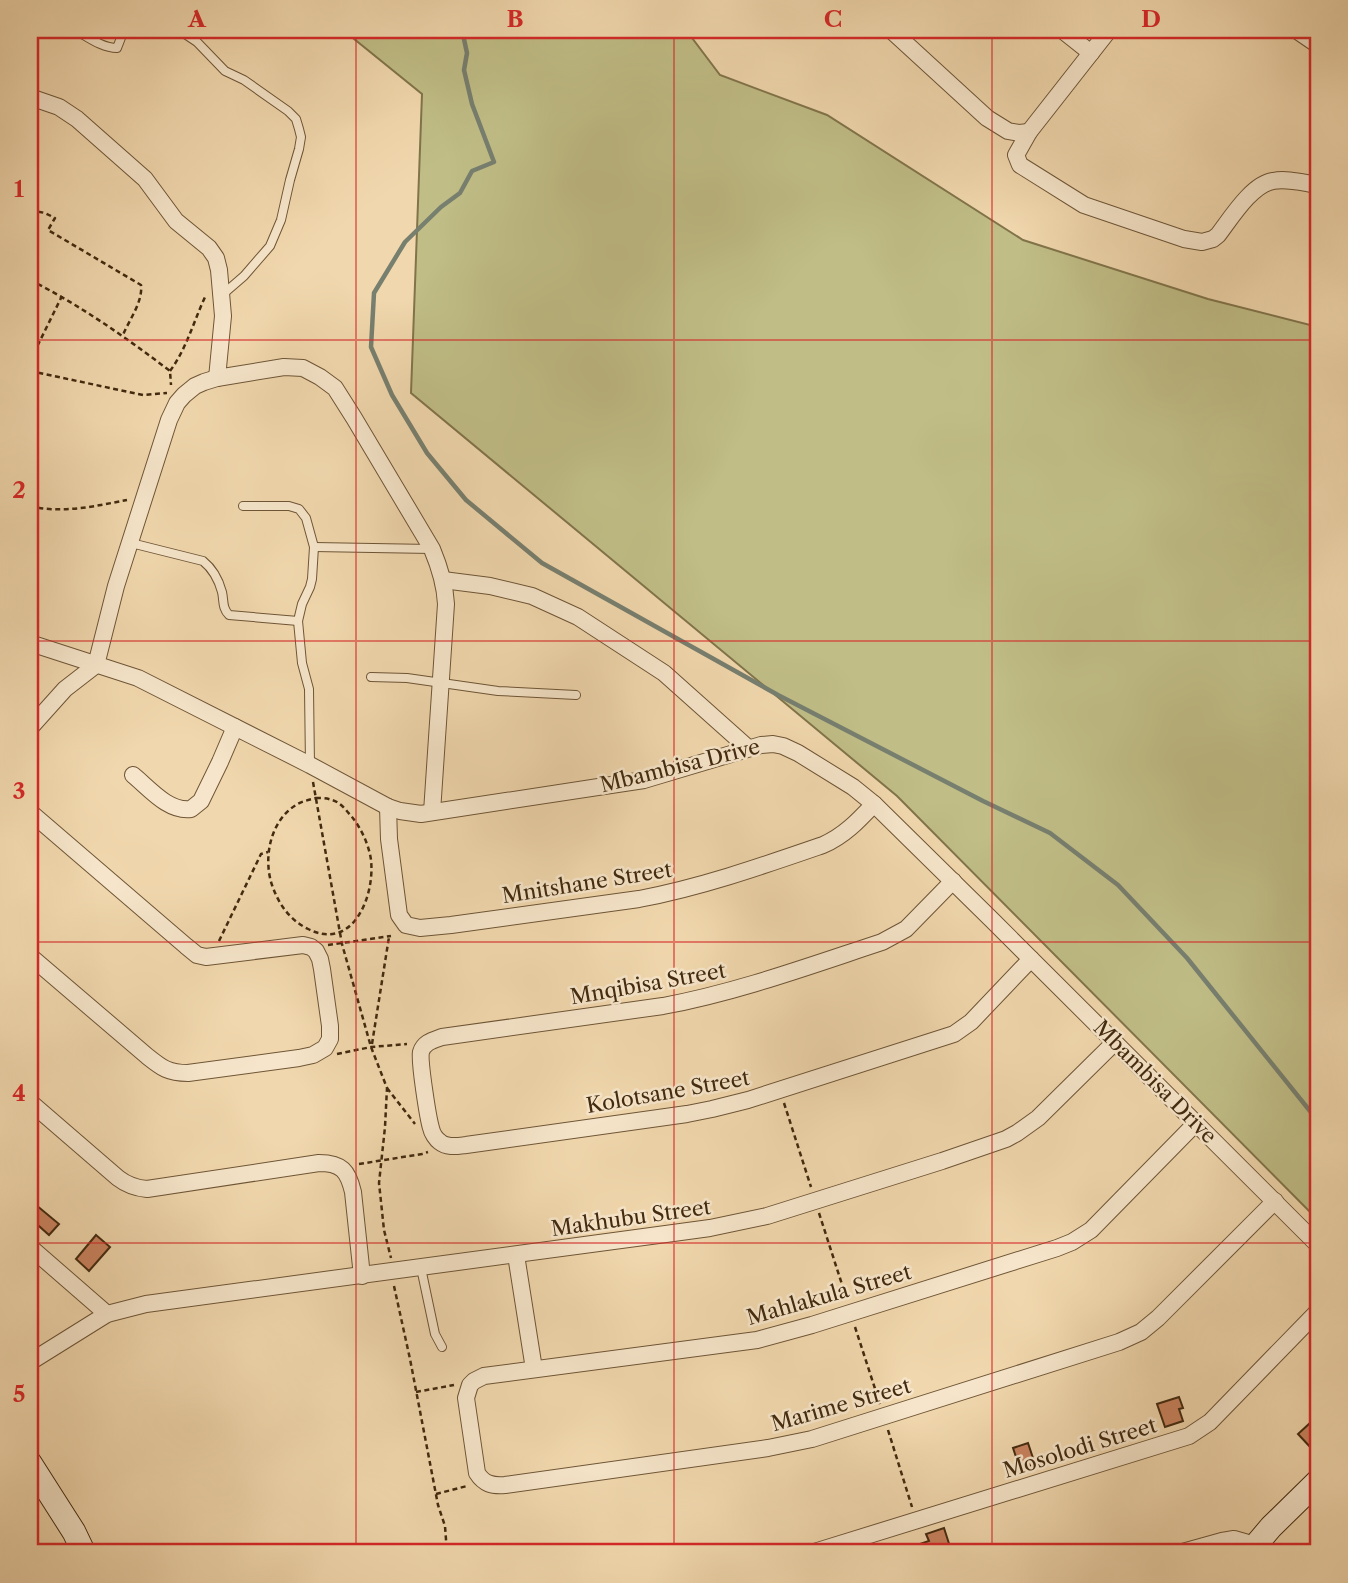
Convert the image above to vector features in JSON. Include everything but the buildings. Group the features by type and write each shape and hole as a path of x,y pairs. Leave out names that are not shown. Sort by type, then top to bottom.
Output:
{"street":[{"path":"1062,30 1091,53"},
{"path":"1109,30 1029,132 1016,155 1020,165 1028,172 1084,205 1184,239 1202,242 1218,235 1253,191 1264,184 1277,180 1318,185"},
{"path":"1296,30 1318,46"},
{"path":"902,34 987,118 1008,131 1029,132"},
{"path":"30,97 59,107 77,119 145,179 176,220 209,248 216,258 223,316 217,378"},
{"path":"30,728 65,689 96,666 116,586 162,439 177,403 195,386 217,378 293,367 311,371 335,388 432,549 443,580 446,604 432,812"},
{"path":"443,580 490,586 532,596 578,617 664,673 748,748"},
{"name":"Mbambisa Drive","path":"30,643 138,678 388,807 410,813 644,780 748,748 773,744 798,753 853,787 874,804 1318,1245"},
{"path":"132,775 169,805 191,809 201,801 235,727"},
{"name":"Mnitshane Street","path":"410,927 451,925 667,894 733,876 823,845 848,831 874,804"},
{"path":"388,807 389,839 399,915 405,925 410,927"},
{"path":"30,812 197,955 211,957 303,945 311,947 320,959 323,969 330,1038 320,1052 285,1060 188,1073 172,1072 146,1056 30,956"},
{"name":"Mnqibisa Street","path":"425,1044 442,1037 692,1001 741,988 897,936 953,881"},
{"name":"Kolotsane Street","path":"443,1144 466,1145 687,1114 748,1100 954,1034 971,1022 1031,959"},
{"name":"Makhubu Street","path":"30,1362 107,1314 146,1304 746,1222 840,1194 986,1146 1017,1133 1038,1118 1115,1042"},
{"path":"425,1044 421,1052 421,1063 431,1129 443,1144"},
{"path":"30,1102 126,1185 135,1188 147,1189 319,1163 329,1163 342,1168 353,1192 362,1276"},
{"name":"Mahlakula Street","path":"534,1369 757,1340 1057,1248 1091,1230 1196,1123"},
{"name":"Marime Street","path":"484,1482 496,1486 505,1485 768,1448 812,1439 1119,1342 1141,1332 1158,1318 1275,1201"},
{"path":"30,1247 107,1314"},
{"path":"484,1482 477,1473 467,1392 474,1381 484,1376 534,1369 516,1255"},
{"name":"Mosolodi Street","path":"811,1553 1189,1436 1210,1422 1318,1311"},
{"path":"30,1463 74,1532 84,1553"},
{"path":"1179,1553 1234,1539 1252,1549 1318,1481"}],"lane":[{"path":"75,30 117,48 124,30"},
{"path":"179,30 197,42 225,71 244,80 288,111 296,119 301,137 281,220 270,246 244,276 222,295"},
{"path":"243,506 289,506 299,509 306,518 314,547 312,579 298,621 302,663 309,688 310,765"},
{"path":"131,543 203,561 214,575 222,595 223,609 229,615 298,621"},
{"path":"314,547 432,549"},
{"path":"371,677 407,678 498,691 576,695"},
{"path":"421,1268 435,1334 442,1347"}],"path":[{"path":"30,210 55,218 48,230 141,285 138,304 123,335"},
{"path":"30,370 143,395 172,392 170,371 178,361 219,270"},
{"path":"30,280 62,296 123,335 170,371"},
{"path":"30,361 62,296"},
{"path":"30,506 69,509 111,503 146,494"},
{"path":"310,765 342,944 371,1047 387,1088 418,1129"},
{"path":"316,798 332,800 344,808 356,822 371,857 369,893 358,918 340,932 325,936 296,923 281,905 272,886 268,870 268,852 281,817 295,805 316,798"},
{"path":"211,957 261,855 268,852"},
{"path":"311,947 389,937 410,927"},
{"path":"371,1047 389,937"},
{"path":"320,1052 336,1054 371,1047 425,1044"},
{"path":"387,1088 379,1183 384,1230 444,1526 447,1553"},
{"path":"342,1168 422,1154 443,1144"},
{"path":"416,1392 474,1381"},
{"path":"436,1494 484,1482"}],"shaded area":[{"path":"343,30 686,30 720,75 827,115 1023,240 1208,299 1318,327 1318,1220 897,796 411,393 422,94"}],"waterway":[{"path":"462,30 467,53 464,70 472,104 494,162 472,171 460,193 441,207 405,242 374,293 371,347 392,395 427,453 466,500 542,563 778,695 1050,833 1118,885 1187,958 1318,1121"}]}
